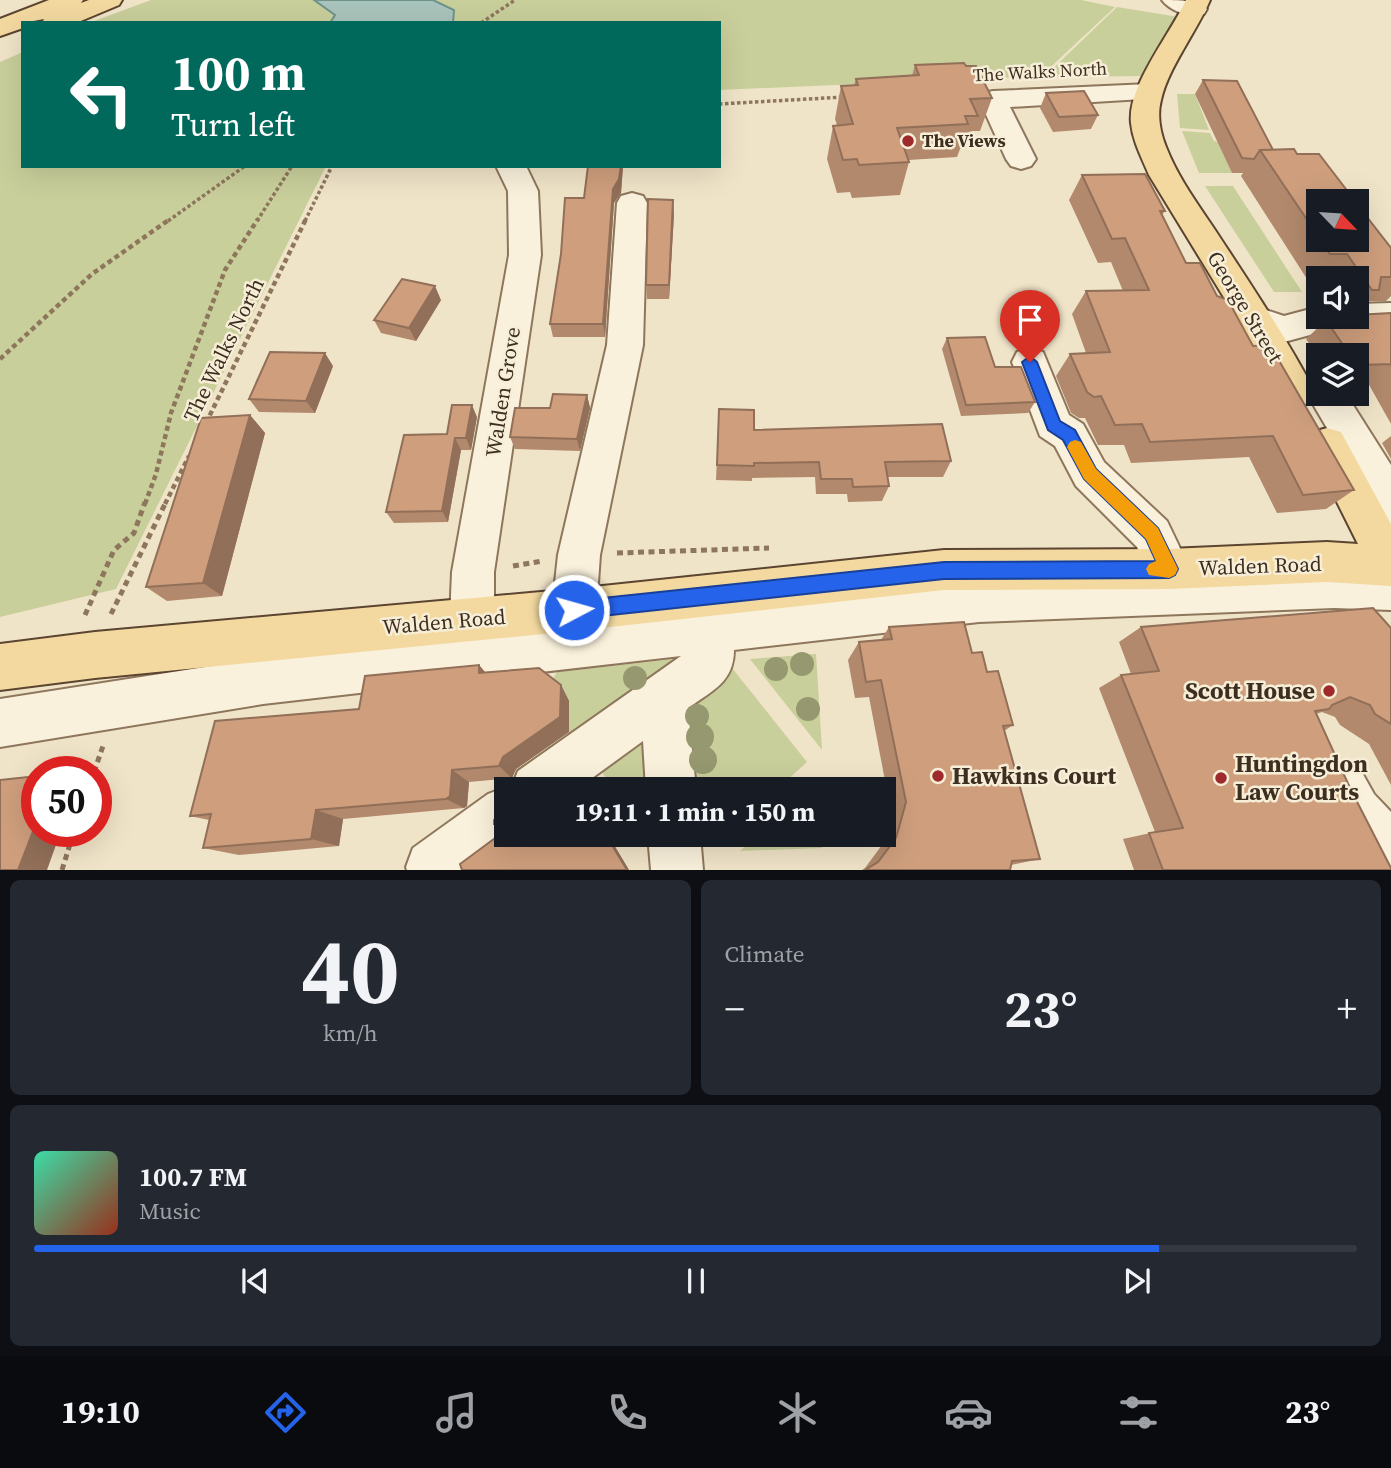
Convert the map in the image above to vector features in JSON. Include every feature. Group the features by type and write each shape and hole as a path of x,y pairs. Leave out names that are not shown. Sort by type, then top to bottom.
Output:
{"main road":[{"path":"0,28 71,0"},
{"path":"59,21 110,0"},
{"path":"1151,86 1185,30 1189,3"},
{"path":"0,45 21,37"},
{"name":"George Street","path":"1151,86 1144,110 1144,129 1150,151 1259,326 1325,442 1391,567"},
{"path":"1325,442 1349,471 1391,508"},
{"name":"Walden Road","path":"0,667 95,655 574,610 944,570 1169,569 1326,562 1391,567"}],"street":[{"path":"1021,159 993,99 1151,86"},
{"name":"Walden Grove","path":"472,619 473,572 525,256 523,191 512,168"},
{"path":"574,610 579,555 625,345 632,203"},
{"path":"1259,326 1284,329 1321,319 1391,316"},
{"path":"1259,326 1306,374"},
{"path":"1030,362 1054,425 1069,435 1090,474 1152,534 1169,569"},
{"path":"1333,406 1375,473 1391,508"},
{"path":"0,723 263,681 979,601 1334,587 1391,589"},
{"path":"553,777 711,663 711,645"},
{"path":"664,697 670,777"},
{"path":"1322,747 1355,812 1367,827 1379,836 1391,840"},
{"path":"433,870 432,867 494,820"},
{"path":"675,847 677,870"}],"path":[{"path":"484,21 515,0"},
{"path":"721,104 857,96"},
{"path":"0,359 92,274 242,168"},
{"path":"80,626 114,550 134,533 156,474 171,413 225,270 291,168"},
{"name":"The Walks North","path":"202,429 331,168"},
{"name":"The Walks North","path":"107,623 190,454"},
{"path":"62,870 69,847"}],"green space":[{"path":"151,0 1081,0 1115,7 1041,76 721,90 721,21 94,21"},
{"path":"1117,7 1185,18 1147,76 1044,77"},
{"path":"21,53 21,168 325,168 116,589 0,617 0,62"},
{"path":"1177,94 1195,94 1209,130 1180,128"},
{"path":"1182,131 1210,133 1214,141 1218,142 1232,173 1199,173"},
{"path":"1205,186 1233,186 1302,292 1274,292"},
{"path":"816,654 822,750 750,659"},
{"path":"674,659 675,679 569,745 569,702 549,686 557,672"},
{"path":"732,668 807,762 790,777 690,777 681,702"},
{"path":"643,741 653,758 654,777 605,777 602,772"},
{"path":"745,847 823,847 822,848 740,851"}],"water":[{"path":"314,0 433,0 454,10 453,21 331,21 335,15"}],"building":[{"path":"964,63 966,66 976,66 992,98 970,99 978,116 965,116 968,124 897,128 909,162 859,165 857,159 843,160 833,126 853,124 841,86 858,85 856,79 919,75 915,65"},
{"path":"1203,80 1237,81 1273,150 1260,150 1254,159 1242,158"},
{"path":"1084,91 1098,115 1059,117 1046,93"},
{"path":"1294,149 1297,154 1319,154 1346,189 1306,189 1306,218 1260,150"},
{"path":"588,168 621,168 619,179 613,189 603,324 550,324 561,254 565,198 584,198"},
{"path":"1145,174 1165,211 1160,211 1186,263 1200,263 1217,296 1228,300 1253,346 1270,345 1354,490 1303,495 1273,436 1150,442 1142,424 1115,425 1101,396 1094,397 1087,392 1070,354 1110,352 1086,291 1149,290 1125,238 1112,239 1082,175"},
{"path":"648,199 673,200 669,285 646,285"},
{"path":"1369,220 1391,248 1391,277 1381,277 1379,290 1372,290 1369,286 1369,266 1355,266 1347,254 1329,252 1369,252"},
{"path":"402,279 435,286 409,328 374,320"},
{"path":"1391,313 1391,366 1369,365 1369,343 1342,343 1332,329 1369,329 1369,314"},
{"path":"985,337 995,367 1021,367 1035,402 966,405 947,338"},
{"path":"270,352 325,353 306,401 249,399"},
{"path":"553,394 587,395 577,439 510,437 515,408 550,408"},
{"path":"452,405 472,405 466,438 455,438 442,511 386,512 404,435 447,434"},
{"path":"719,409 754,410 754,430 942,424 951,461 885,462 889,486 853,487 852,479 821,479 819,462 717,465"},
{"path":"250,415 203,583 146,587 201,418"},
{"name":"Huntingdon Law Courts","path":"1373,608 1391,628 1391,724 1375,714 1370,705 1350,697 1329,709 1315,711 1391,870 1163,870 1149,833 1183,828 1121,675 1159,671 1141,627"},
{"name":"Hawkins Court","path":"964,622 972,653 982,652 987,672 998,671 1013,725 1003,726 1040,859 1012,861 1010,870 865,870 878,862 889,847 896,847 906,802 881,680 866,682 859,642 892,639 889,627"},
{"path":"479,665 479,673 539,668 561,685 560,717 503,757 499,766 452,770 450,796 446,799 316,810 311,839 203,848 211,814 190,816 215,721 359,709 365,676"},
{"path":"21,778 21,847 27,847 18,870 0,870 0,780"},
{"path":"494,839 494,847 613,847 627,870 462,870 460,864"}],"slow traffic":[{"path":"1075,447 1090,474 1152,534 1169,569 1155,569"}],"place":[{"name":"The Views","path":"908,141"},
{"name":"Scott House","path":"1329,691"},
{"name":"Hawkins Court","path":"938,776"},
{"name":"Huntingdon Law Courts","path":"1221,778"}],"route":[{"path":"574,610 944,570 1169,569 1152,534 1090,474 1069,435 1054,425 1030,362"}]}
